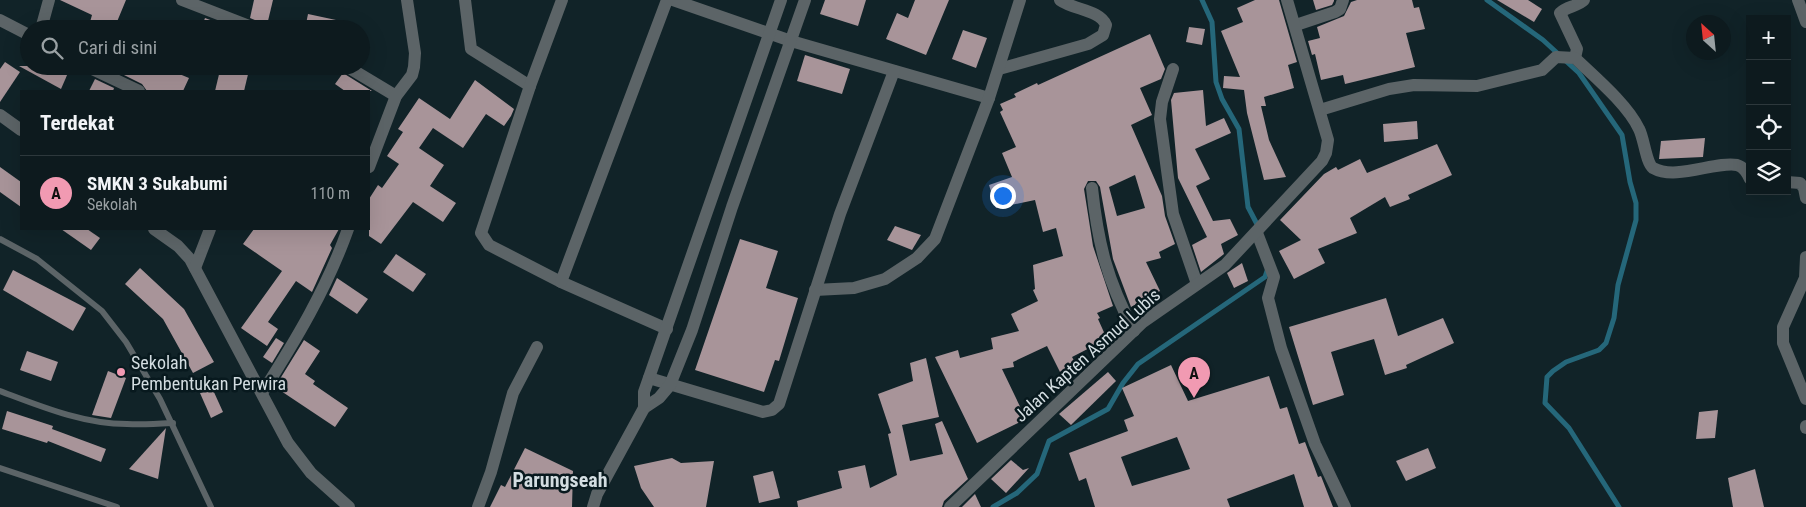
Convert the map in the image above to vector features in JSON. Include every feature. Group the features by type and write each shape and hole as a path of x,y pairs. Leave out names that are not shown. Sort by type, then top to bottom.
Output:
{"street":[{"path":"43,20 49,0"},
{"path":"182,0 234,20"},
{"path":"370,164 396,96 412,74 414,68 415,53 407,0"},
{"path":"465,0 471,49 530,86"},
{"path":"562,0 530,86 481,233 490,244 561,282 667,329"},
{"path":"561,282 667,0"},
{"path":"673,0 791,41 989,98"},
{"path":"644,408 644,392 781,0"},
{"path":"593,507 597,494 644,408 659,398 670,385 692,330 756,138 805,0"},
{"path":"815,290 854,288 885,278 917,258 935,239 989,98 1020,0"},
{"path":"999,68 1088,44 1103,35 1106,25 1098,15 1073,8 1060,0"},
{"name":"Jalan Kapten Asmud Lubis","path":"950,507 1134,331 1158,310 1216,273 1257,233 1326,153 1328,140 1296,25 1287,0"},
{"path":"1296,25 1335,12 1342,5 1343,0"},
{"path":"1575,58 1577,49 1560,13 1579,5 1584,0"},
{"path":"1798,0 1806,22"},
{"path":"0,20 20,30"},
{"path":"1320,110 1389,90 1414,85 1476,86 1542,70 1556,57 1575,58 1624,106 1639,128 1648,163 1653,168 1674,172 1736,165 1746,171"},
{"path":"1173,69 1162,102 1160,119 1174,214 1197,284"},
{"path":"649,378 763,412 776,408 779,404 840,214 894,71"},
{"path":"105,75 136,90"},
{"path":"361,75 396,96"},
{"path":"0,115 20,129"},
{"path":"734,130 756,138"},
{"path":"1791,182 1800,183 1804,188 1806,198"},
{"path":"1092,188 1097,232 1105,266 1115,295 1134,331"},
{"path":"155,230 178,246 196,268 277,425 299,459 349,507"},
{"path":"196,268 210,230"},
{"path":"262,393 307,321 334,265 348,230"},
{"path":"1257,233 1274,276 1268,298 1281,348 1315,444 1345,507"},
{"path":"1806,257 1805,278 1783,327 1786,355 1806,399"},
{"path":"478,507 491,472 513,393 537,347"}],"lane":[{"path":"0,240 37,259 102,311 126,342 173,423 211,507"},
{"path":"0,392 52,411 82,418 125,424 173,423"},
{"path":"0,468 117,507"}],"building":[{"path":"60,0 126,0 118,20 91,20 92,15"},
{"path":"254,0 273,0 268,20 250,18"},
{"path":"825,0 866,0 858,26 820,14"},
{"path":"915,0 949,0 926,55 886,39 897,13 908,18"},
{"path":"1255,0 1279,0 1297,62 1288,65 1294,88 1264,97 1266,106 1261,106 1269,140 1286,177 1264,180 1247,113 1244,90 1223,88 1224,76 1240,77 1221,31 1243,22 1237,8"},
{"path":"1313,0 1334,1 1332,5 1316,10"},
{"path":"1357,0 1412,0 1414,8 1419,7 1425,29 1406,33 1415,67 1345,84 1343,75 1321,80 1315,54 1312,55 1308,41 1320,38 1317,27 1344,16 1351,2"},
{"path":"1497,0 1528,0 1542,9 1534,22"},
{"path":"308,14 336,20 307,20"},
{"path":"1189,27 1205,29 1202,45 1186,42"},
{"path":"963,30 987,38 976,68 952,59"},
{"path":"1150,34 1165,69 1161,79 1140,88 1152,115 1131,125 1162,196 1165,216 1175,244 1159,252 1161,258 1146,262 1160,291 1131,307 1113,259 1100,187 1096,181 1088,181 1084,189 1093,246 1113,306 1097,313 1107,339 1072,357 1077,366 1061,374 1047,346 1013,362 1014,367 1002,369 1026,419 977,443 935,357 958,350 960,358 993,349 991,338 1019,331 1011,314 1038,301 1033,290 1035,289 1033,265 1063,256 1056,228 1043,232 1035,200 996,208 989,185 1012,177 1002,153 1016,147 1000,112 1003,110 1000,104 1016,97 1014,94 1037,83 1038,85","holes":["1135,175 1145,208 1117,216 1109,187"]},
{"path":"805,55 850,69 842,94 797,81"},
{"path":"5,62 20,72 0,102 0,69"},
{"path":"35,75 67,75 61,89"},
{"path":"124,75 182,75 189,78 183,90 146,90 142,84"},
{"path":"219,75 248,75 244,90 215,90"},
{"path":"342,75 346,75 372,91 344,90 335,84"},
{"path":"95,79 114,88 113,90 90,90"},
{"path":"475,80 514,109 504,126 486,114 463,148 433,128 419,148 444,165 430,186 456,203 443,222 413,202 381,244 369,236 370,197 378,185 382,188 399,164 387,156 403,132 398,129 419,98 450,119"},
{"path":"1203,90 1206,126 1224,118 1231,133 1195,149 1210,179 1196,186 1213,221 1230,219 1238,235 1221,244 1224,254 1201,272 1192,245 1207,237 1178,178 1171,100 1174,93"},
{"path":"1417,121 1418,139 1384,142 1383,124"},
{"path":"1705,138 1703,157 1659,159 1661,141"},
{"path":"1437,144 1452,175 1408,195 1410,199 1390,207 1385,197 1350,218 1357,233 1318,249 1325,263 1294,279 1279,251 1301,240 1280,220 1324,174 1336,167 1338,170 1360,159 1367,173"},
{"path":"0,167 20,181 20,206 0,192"},
{"path":"895,226 921,235 912,250 887,240"},
{"path":"62,230 88,230 100,238 91,250"},
{"path":"253,230 338,230 330,245 332,248 312,292 296,281 268,322 278,329 267,346 241,328 282,271 243,244"},
{"path":"740,239 778,251 766,288 798,298 779,361 775,360 764,392 695,370"},
{"path":"396,254 426,274 413,292 383,272"},
{"path":"1242,263 1248,281 1234,288 1227,273"},
{"path":"140,268 184,309 214,362 193,373 163,319 125,284"},
{"path":"13,270 86,308 73,331 3,290"},
{"path":"337,278 368,299 357,314 329,295"},
{"path":"1386,298 1398,336 1443,318 1454,343 1406,365 1407,368 1385,375 1374,339 1331,352 1344,395 1313,405 1289,327"},
{"path":"276,338 284,343 272,363 263,357"},
{"path":"304,340 320,351 305,374 315,381 313,384 348,408 335,427 275,387"},
{"path":"27,351 58,362 51,381 20,370"},
{"path":"926,358 939,417 902,425 910,461 943,454 935,424 942,421 968,479 944,501 942,507 798,507 797,501 842,488 838,471 865,465 870,488 897,475 888,434 891,433 878,394 913,381 910,363"},
{"path":"1171,365 1188,401 1269,376 1280,409 1287,407 1299,444 1305,442 1318,477 1321,476 1333,507 1304,507 1294,474 1227,499 1230,507 1095,507 1086,478 1079,481 1069,453 1128,431 1124,420 1134,416 1122,388","holes":["1177,437 1190,469 1132,486 1121,457"]},
{"path":"108,371 126,378 111,418 92,415"},
{"path":"1108,372 1116,381 1071,425 1059,414"},
{"path":"213,390 223,412 211,418 200,393"},
{"path":"1718,410 1715,438 1696,439 1699,412"},
{"path":"7,411 53,426 52,429 106,449 101,462 48,441 47,443 2,429"},
{"path":"166,428 158,479 129,469"},
{"path":"525,448 573,471 572,507 490,507 501,485 505,487"},
{"path":"1428,448 1436,468 1406,481 1396,461"},
{"path":"672,458 681,463 714,461 706,507 654,507 641,488 634,466"},
{"path":"1011,460 1023,470 1029,468 1006,493 991,479"},
{"path":"1755,469 1764,507 1733,507 1728,478"},
{"path":"773,471 780,498 759,503 753,476"},
{"path":"975,494 981,507 962,507"}],"waterway":[{"path":"1202,0 1212,22 1216,82 1222,99 1239,129 1248,207 1259,228"},
{"path":"1487,0 1543,40 1579,73 1622,135 1630,182 1636,203 1636,220 1618,285 1614,318 1606,343 1599,350 1566,362 1547,377 1545,403 1569,428 1619,507"},
{"path":"993,507 1017,493 1037,474 1049,441 1108,409 1123,383 1138,364 1265,277 1268,268"}],"place":[{"name":"Sekolah Pembentukan Perwira","path":"121,372"},
{"name":"SMKN 3 Sukabumi","path":"1194,398"}],"district":[{"name":"Parungseah","path":"560,480"}]}
